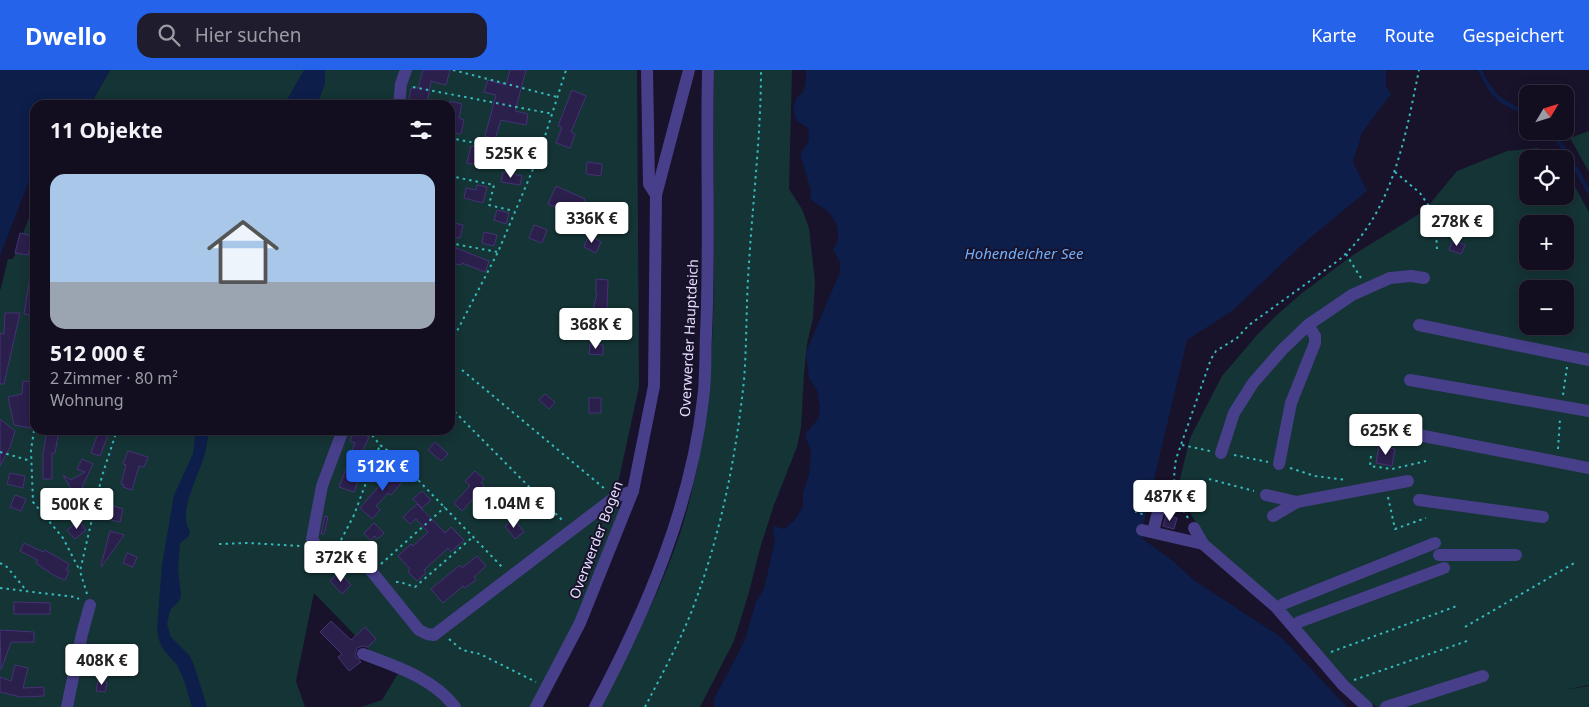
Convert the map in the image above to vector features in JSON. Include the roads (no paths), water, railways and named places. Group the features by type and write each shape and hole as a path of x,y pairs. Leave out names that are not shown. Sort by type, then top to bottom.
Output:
{"street":[{"path":"399,100 401,84 406,70"},
{"name":"Overwerder Bogen","path":"647,70 649,184 656,195"},
{"name":"Overwerder Bogen","path":"536,707 580,623 633,491 654,386 656,195 689,70"},
{"name":"Overwerder Hauptdeich","path":"595,707 650,592 669,544 684,496 696,447 704,398 709,266 707,209 708,70"},
{"path":"1220,453 1234,413 1252,383 1308,325 1352,295 1390,278 1411,276 1424,278"},
{"path":"1279,464 1291,404 1315,343 1315,336 1308,325"},
{"path":"1419,325 1589,360"},
{"path":"1410,380 1589,411"},
{"path":"1403,432 1589,468"},
{"path":"341,435 322,486 312,538 318,548 353,554 372,571 420,630 426,634 434,635 615,497 633,491"},
{"path":"1273,516 1297,502 1408,481"},
{"path":"1266,495 1297,502"},
{"path":"1420,500 1543,517"},
{"path":"1154,514 1148,531 1204,544"},
{"path":"1194,528 1204,544 1276,607 1343,685 1367,707"},
{"path":"1283,604 1437,549 1516,554"},
{"path":"1299,622 1444,568"},
{"path":"67,707 90,605"},
{"path":"363,654 408,672 435,688 455,707"},
{"path":"1386,707 1483,676"}],"water":[{"path":"0,70 110,70 93,100 30,100 30,178 0,256"},
{"path":"304,70 325,70 325,83 319,100 287,100"},
{"name":"Hohendeicher See","path":"806,70 1386,70 1386,86 1391,94 1362,133 1353,162 1367,191 1304,243 1232,311 1187,340 1142,531 1144,540 1173,561 1195,581 1281,637 1347,707 714,707 714,699 745,640 756,601 764,589 775,540 774,526 784,529 795,520 803,506 803,493 809,474 811,452 805,434 818,419 820,407 817,390 809,378 806,352 840,272 840,263 833,249 838,236 837,226 829,213 810,198 811,191 800,154 809,141 809,134 808,128 796,120 793,109 797,97 803,93"},
{"path":"195,435 208,435 205,454 187,505 186,515 190,531 189,536 180,543 178,569 181,595 179,601 170,610 167,624 171,637 190,656 207,707 192,707 184,680 177,665 163,649 157,629 162,565 174,495 193,454"}],"waterway":[{"path":"1480,70 1489,88 1499,98 1519,110"},
{"path":"1558,140 1589,192"}]}
